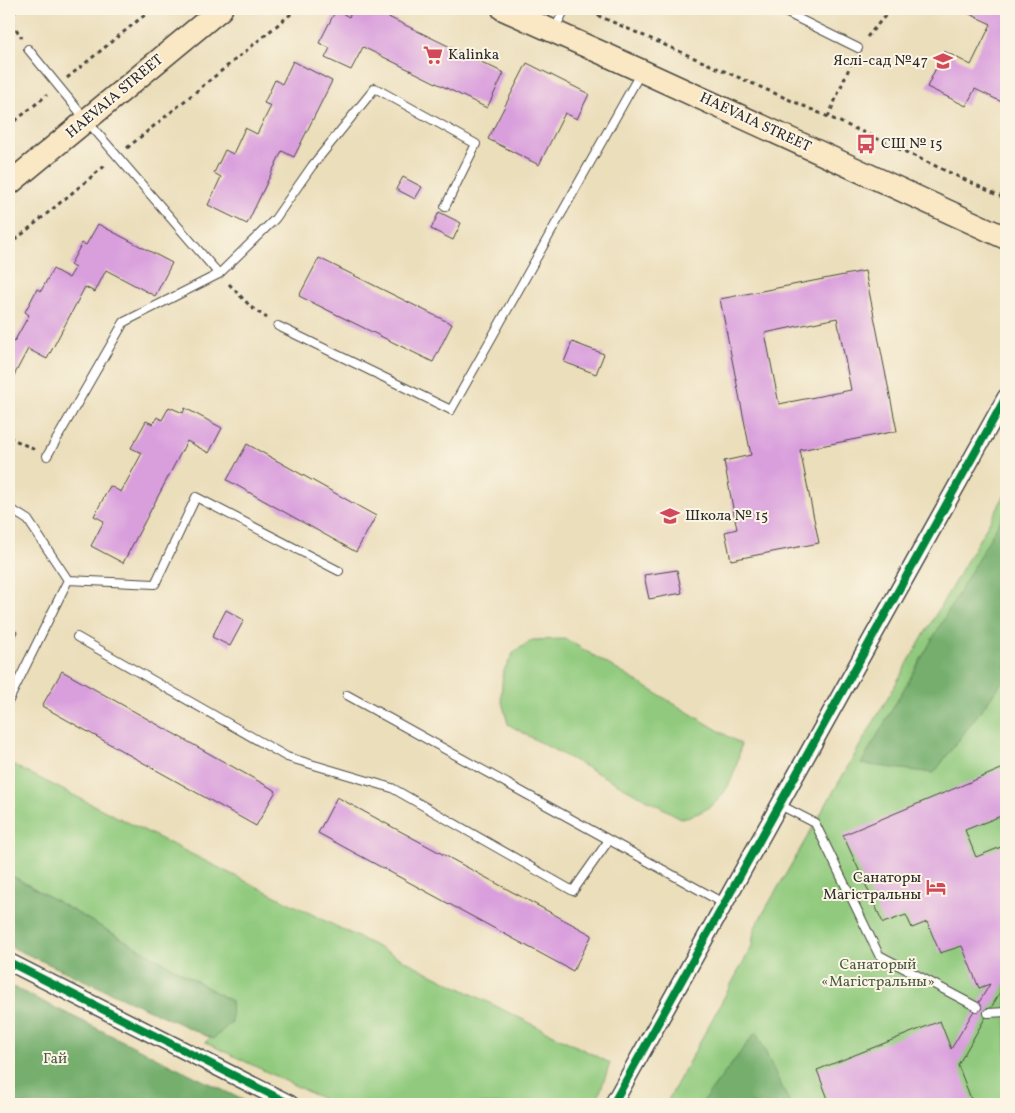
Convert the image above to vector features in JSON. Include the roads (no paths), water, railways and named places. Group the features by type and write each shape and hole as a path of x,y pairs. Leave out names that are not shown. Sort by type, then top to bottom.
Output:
{"main road":[{"name":"HAEVAIA STREET","path":"9,184 221,9"},
{"name":"HAEVAIA STREET","path":"503,9 1006,238"}],"street":[{"path":"613,1104 1006,397"},
{"path":"9,962 290,1104"}],"lane":[{"path":"553,32 565,9"},
{"path":"779,9 858,48"},
{"path":"28,48 87,121 218,274"},
{"path":"278,326 451,410 642,71"},
{"path":"47,456 124,322 218,274 275,219 312,166 375,88 476,144 444,207"},
{"path":"68,580 155,584 196,497 339,571"},
{"path":"9,508 28,520 68,580"},
{"path":"9,700 68,580"},
{"path":"77,636 287,757 392,788 574,891 608,840"},
{"path":"347,695 724,904"},
{"path":"780,805 815,823 878,955 977,1007"},
{"path":"988,1013 1006,1012"}],"place":[{"name":"Kalinka","path":"433,55"},
{"name":"Яслі-сад №47","path":"943,61"},
{"name":"СШ № 15","path":"866,144"},
{"name":"Школа № 15","path":"670,516"},
{"name":"Санаторы Магістральны","path":"936,887"}],"park label":[{"name":"Санаторый «Магістральны»","path":"878,974"},
{"name":"Гай","path":"55,1059"}]}
